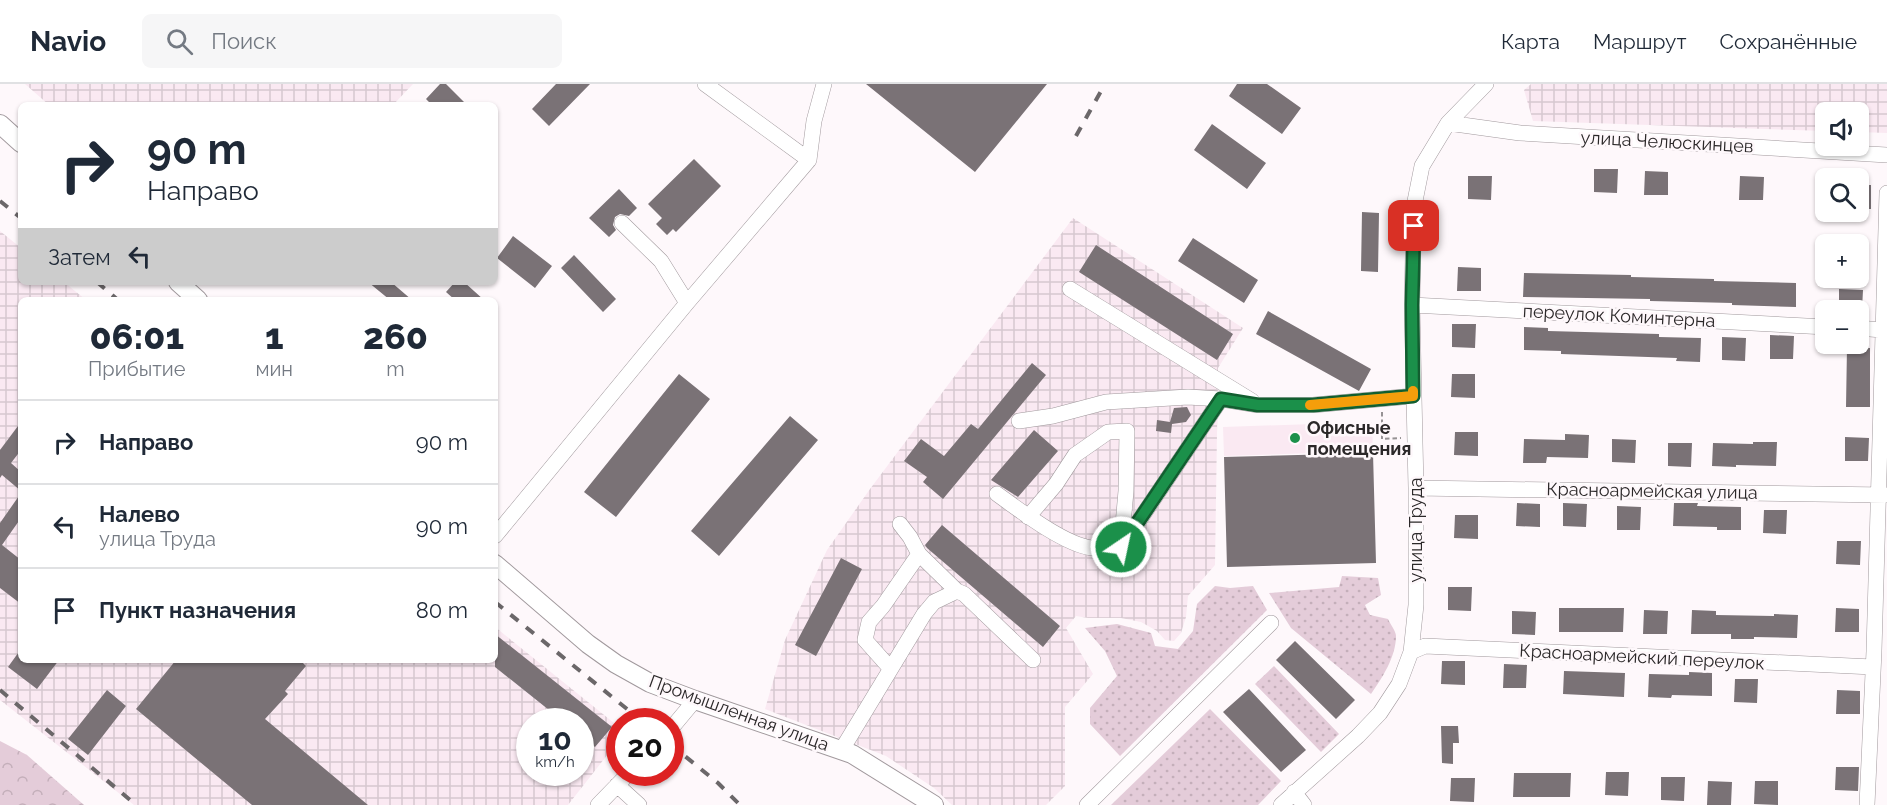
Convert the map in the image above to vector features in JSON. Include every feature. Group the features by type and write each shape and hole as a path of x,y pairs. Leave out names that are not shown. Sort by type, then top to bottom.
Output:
{"main road":[{"path":"0,124 18,139"},
{"path":"181,285 195,297"},
{"name":"Промышленная улица","path":"498,567 588,644 616,664 650,683 852,754 934,805"}],"street":[{"path":"705,84 809,160"},
{"path":"498,532 687,303 809,160 814,121 824,84"},
{"name":"улица Труда","path":"1281,805 1359,736 1380,713 1399,684 1411,652 1416,605 1412,305 1414,206 1422,166 1448,123 1486,84"},
{"name":"улица Челюскинцев","path":"1448,123 1520,133 1887,155"},
{"path":"1867,805 1873,668 1881,652 1887,193"},
{"path":"622,223 661,261 687,303"},
{"path":"1070,289 1258,405"},
{"name":"переулок Коминтерна","path":"1412,305 1815,326"},
{"path":"1869,325 1884,320"},
{"path":"1019,421 1053,416 1106,402 1188,398 1221,399 1258,405 1313,405 1413,396"},
{"path":"1121,547 1221,399"},
{"path":"1029,517 1056,484 1075,455 1108,432 1127,431 1126,490 1121,547"},
{"name":"Красноармейская улица","path":"1416,488 1883,494"},
{"path":"997,494 1029,517 1067,539 1091,548 1121,547"},
{"path":"900,524 919,554 1033,660"},
{"path":"890,668 865,640 869,622 883,606 919,554"},
{"path":"841,750 924,614 934,602 957,591"},
{"path":"1087,805 1270,623"},
{"name":"Красноармейский переулок","path":"1411,652 1425,646 1873,668"},
{"path":"684,713 695,700"},
{"path":"598,805 617,786"},
{"path":"619,786 639,805"},
{"path":"1294,792 1304,805"}],"path":[{"path":"1387,439 1397,438"}],"shaded area":[{"path":"25,84 413,84 396,102 46,102"},
{"path":"1531,84 1887,84 1887,133 1869,132 1869,102 1815,102 1815,131 1533,121 1524,90"},
{"path":"1073,218 1243,328 1218,368 1215,565 1188,596 1186,617 1181,633 1174,641 1165,640 1157,631 1141,622 1121,618 1076,616 1066,628 1093,674 1065,707 1065,786 1046,805 952,805 934,788 886,756 765,709 785,640 827,550"},
{"path":"0,231 18,246 18,285 68,285 82,297 18,297 18,663 498,663 498,629 606,717 606,757 594,772 594,708 516,708 516,786 583,786 568,805 134,805 0,700"},
{"path":"1372,422 1373,451 1224,456 1223,427"}],"green space":[{"path":"1342,576 1378,578 1381,595 1365,605 1370,615 1388,619 1396,634 1394,652 1371,694 1291,628 1269,593 1339,587"},
{"path":"1215,586 1230,588 1253,586 1267,610 1120,756 1090,724 1090,708 1117,676 1105,651 1085,628 1117,624 1151,633 1155,646 1178,649 1193,631 1197,604"},
{"path":"1274,666 1339,734 1321,752 1255,684"},
{"path":"1210,709 1281,781 1258,805 1111,805"},
{"path":"0,741 27,755 84,805 0,805"}],"building":[{"path":"440,84 446,84 464,102 429,102 426,99"},
{"path":"556,84 590,84 549,126 532,109"},
{"path":"866,84 1047,84 975,172"},
{"path":"1237,84 1267,84 1301,108 1282,134 1229,96"},
{"path":"1212,124 1266,163 1247,189 1194,150"},
{"path":"694,159 721,186 676,232 673,229 667,235 656,224 662,218 648,204"},
{"path":"1594,169 1618,169 1617,193 1594,192"},
{"path":"1645,171 1668,172 1668,195 1644,195"},
{"path":"1468,176 1492,176 1491,200 1468,199"},
{"path":"1740,176 1764,177 1763,200 1739,200"},
{"path":"1869,185 1871,185 1871,209 1869,209"},
{"path":"619,189 637,208 629,216 620,214 615,217 613,225 616,230 609,237 589,218"},
{"path":"1362,212 1379,213 1378,272 1361,271"},
{"path":"513,236 552,266 535,288 498,257"},
{"path":"1193,238 1258,280 1244,303 1178,261"},
{"path":"1096,245 1233,334 1217,360 1079,272"},
{"path":"574,255 616,299 603,312 561,268"},
{"path":"1458,267 1481,268 1481,291 1457,291"},
{"path":"1524,273 1631,275 1631,277 1796,283 1796,307 1650,301 1650,299 1523,297"},
{"path":"372,285 394,285 408,297 386,297"},
{"path":"452,285 467,285 481,297 452,297 446,292"},
{"path":"1839,289 1863,290 1862,300 1839,300"},
{"path":"1268,311 1371,369 1359,391 1256,334"},
{"path":"1452,324 1476,324 1475,348 1452,347"},
{"path":"1524,327 1548,328 1548,331 1659,334 1659,337 1701,338 1700,362 1676,361 1677,358 1561,354 1561,351 1524,350"},
{"path":"1770,335 1794,336 1793,359 1770,359"},
{"path":"1722,337 1746,338 1745,361 1722,360"},
{"path":"1870,348 1870,407 1846,407 1847,354 1869,354"},
{"path":"1032,363 1046,375 943,499 923,482 927,477 904,461 921,439 944,456 971,424 978,429"},
{"path":"679,374 710,399 616,517 584,492"},
{"path":"1452,374 1475,374 1475,398 1451,397"},
{"path":"1187,407 1191,415 1186,422 1172,424 1171,433 1156,431 1157,420 1170,422 1174,408"},
{"path":"790,416 818,440 719,556 691,531"},
{"path":"18,426 18,454 11,463 18,469 18,488 2,475 0,478 0,450"},
{"path":"1034,430 1058,451 1018,497 991,480"},
{"path":"1455,432 1478,432 1478,456 1454,455"},
{"path":"1565,434 1589,435 1588,458 1547,457 1546,463 1523,463 1524,439 1565,440"},
{"path":"1845,437 1869,438 1868,461 1845,461"},
{"path":"1612,439 1636,440 1635,463 1612,462"},
{"path":"1753,442 1777,442 1776,466 1712,466 1713,443 1753,444"},
{"path":"1668,443 1692,443 1691,467 1668,466"},
{"path":"1373,453 1376,563 1227,567 1224,457"},
{"path":"18,497 18,522 2,545 18,558 18,602 0,588 0,523"},
{"path":"1517,503 1540,504 1540,527 1516,526"},
{"path":"1563,503 1587,504 1586,527 1563,526"},
{"path":"1674,503 1741,507 1741,530 1673,526"},
{"path":"1617,506 1641,507 1640,530 1617,530"},
{"path":"1764,510 1787,510 1786,534 1763,533"},
{"path":"1455,515 1478,515 1478,539 1454,538"},
{"path":"942,525 1060,626 1043,647 927,548 925,545"},
{"path":"1837,541 1861,541 1860,565 1836,564"},
{"path":"841,558 862,569 816,656 795,645"},
{"path":"1448,587 1472,587 1471,611 1448,610"},
{"path":"1559,608 1624,608 1623,632 1559,632"},
{"path":"1836,608 1859,609 1859,632 1835,632"},
{"path":"1644,610 1668,611 1667,634 1643,634"},
{"path":"1692,610 1716,611 1716,615 1798,615 1797,638 1731,639 1731,634 1691,634"},
{"path":"1512,611 1536,612 1535,635 1512,634"},
{"path":"498,636 588,708 546,708 495,667 495,663 498,663"},
{"path":"1295,641 1355,700 1336,719 1276,660"},
{"path":"18,653 18,663 57,663 37,689 8,667"},
{"path":"1442,661 1465,661 1465,685 1441,684"},
{"path":"174,663 303,663 306,666 285,691 288,694 265,719 368,805 252,805 136,709"},
{"path":"1504,664 1527,665 1526,688 1503,688"},
{"path":"1564,671 1625,673 1624,697 1563,694"},
{"path":"1689,672 1712,673 1712,696 1648,697 1649,674 1689,675"},
{"path":"1735,679 1758,679 1757,703 1734,702"},
{"path":"1249,689 1306,750 1281,772 1223,712"},
{"path":"107,690 126,706 88,755 68,739"},
{"path":"1837,690 1860,691 1860,714 1836,714"},
{"path":"594,713 606,722 606,734 595,747"},
{"path":"1441,726 1458,726 1459,743 1453,743 1453,764 1442,763"},
{"path":"1836,767 1859,767 1858,791 1835,790"},
{"path":"1606,772 1629,772 1628,796 1605,795"},
{"path":"1514,773 1571,773 1570,797 1513,797"},
{"path":"1661,777 1685,777 1684,801 1661,800"},
{"path":"1451,778 1475,778 1474,802 1450,801"},
{"path":"1708,781 1732,782 1731,805 1707,805"},
{"path":"1755,781 1778,781 1778,805 1754,804"}],"railway":[{"path":"1076,136 1105,84"},
{"path":"0,201 18,216"},
{"path":"100,285 114,297"},
{"path":"498,604 626,708"},
{"path":"0,690 136,805"},
{"path":"684,755 718,783 740,805"}],"slow traffic":[{"path":"1310,405 1413,396 1413,391"}],"place":[{"name":"Офисные помещения","path":"1295,438"}],"route":[{"path":"1121,547 1221,399 1258,405 1313,405 1413,396 1414,226"}]}
